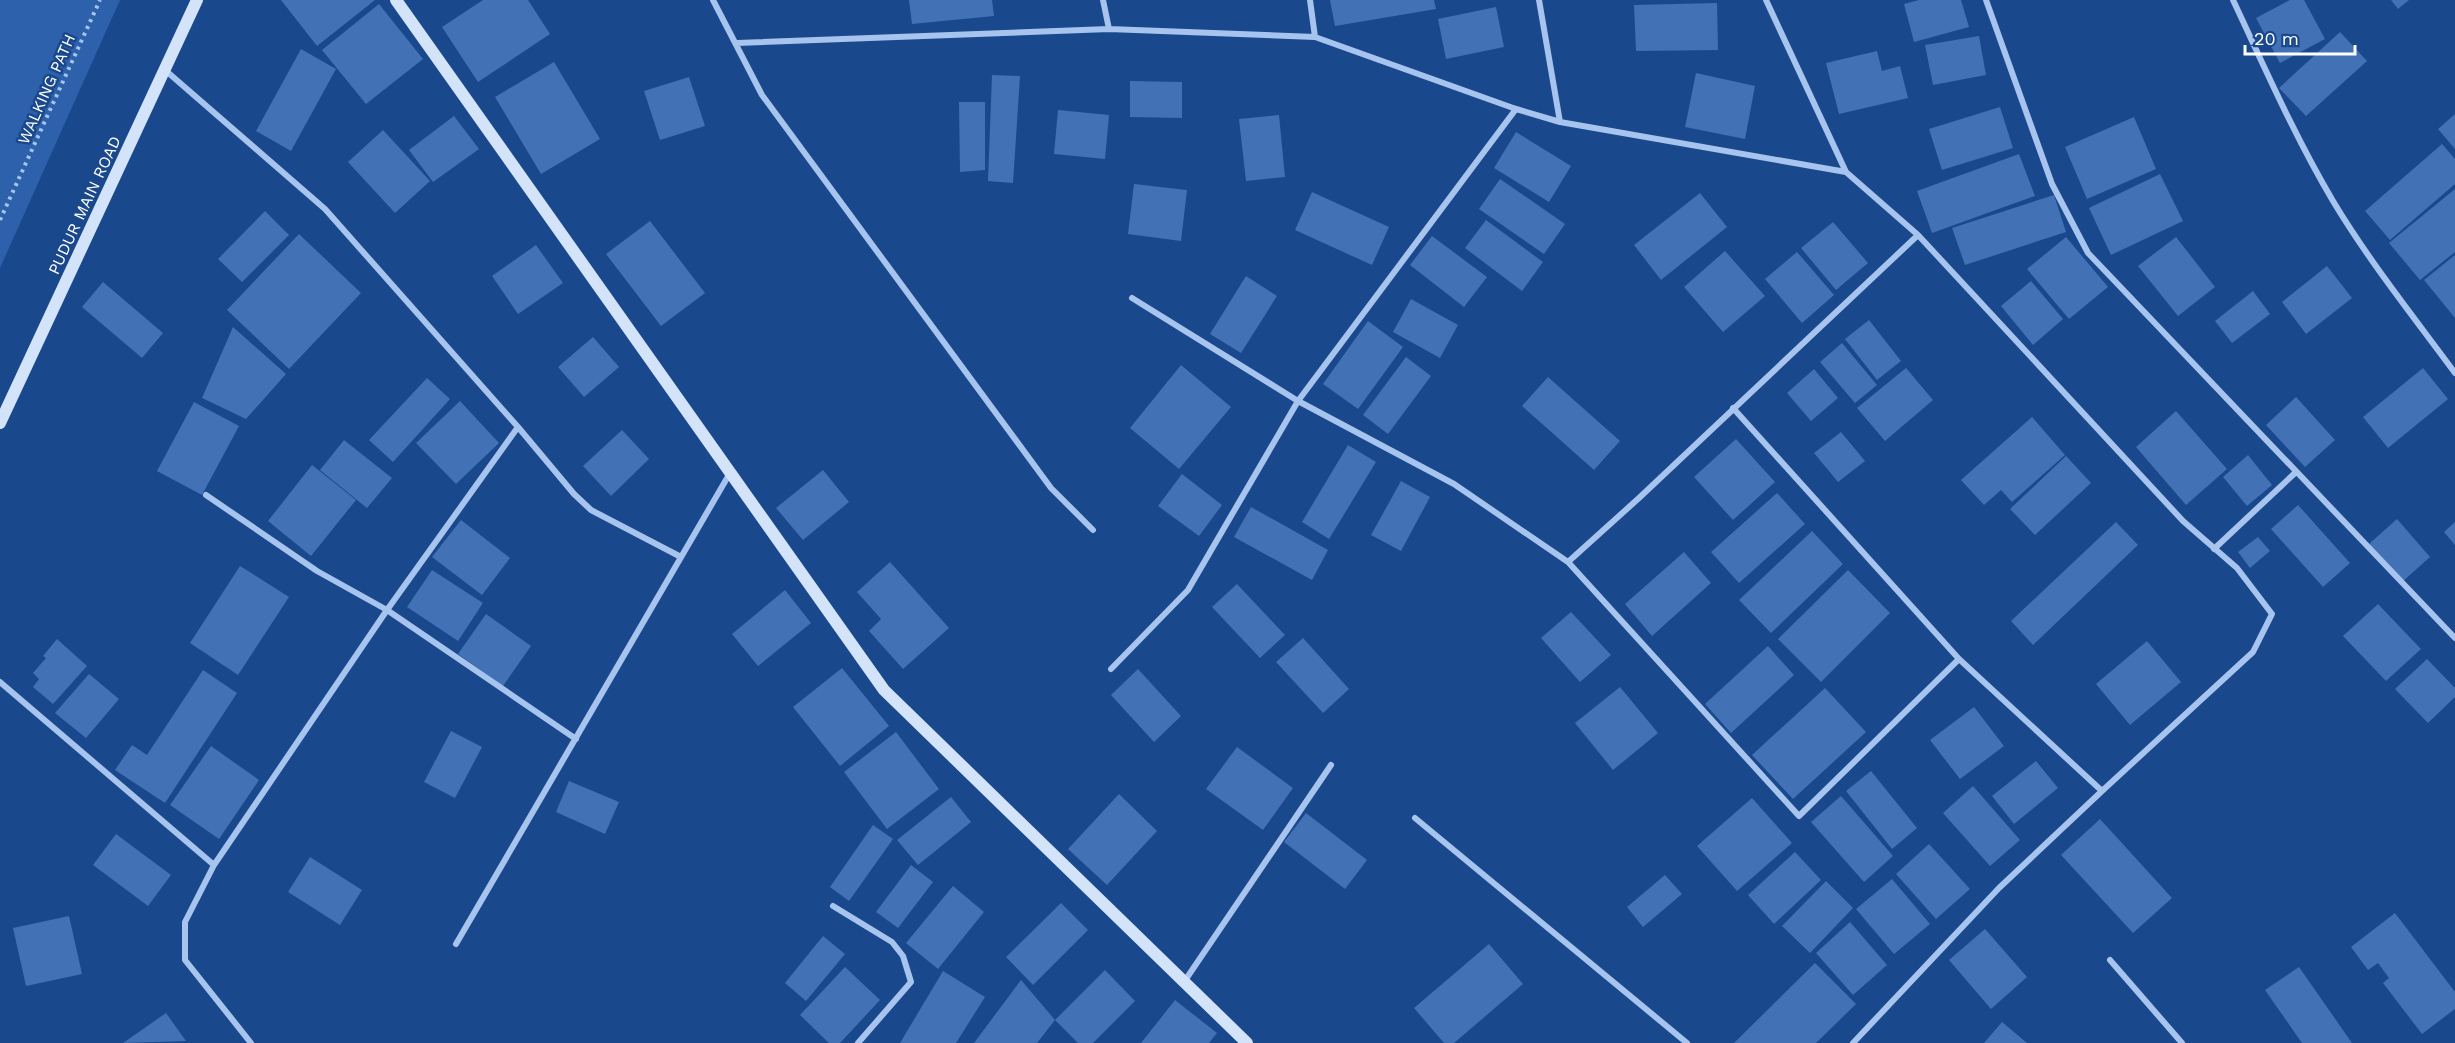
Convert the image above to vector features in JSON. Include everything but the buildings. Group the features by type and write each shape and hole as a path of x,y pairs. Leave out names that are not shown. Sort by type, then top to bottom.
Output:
{"street":[{"name":"PUDUR MAIN ROAD","path":"0,423 197,0"},
{"path":"396,0 884,690 1247,1043"},
{"path":"713,0 762,95 1051,488 1093,530"},
{"path":"1103,0 1109,30"},
{"path":"1310,0 1315,37"},
{"path":"1539,0 1560,122"},
{"path":"1766,0 1846,172 1917,235 2183,522 2236,568 2272,614 2253,652 1999,888 1853,1043"},
{"path":"1986,0 2052,184 2088,253 2455,638"},
{"path":"2233,0 2291,124 2333,201 2376,267 2455,372"},
{"path":"737,43 1109,30 1315,37 1516,109 1560,122 1846,172"},
{"path":"165,70 325,209 518,427 574,494 591,510 681,558"},
{"path":"1111,669 1188,590 1298,401 1516,109"},
{"path":"1568,562 1917,235"},
{"path":"1132,298 1298,401 1454,484 1568,562 1799,816 1959,659"},
{"path":"1733,408 1959,659 2102,791"},
{"path":"251,1043 185,960 185,922 214,865 387,610 518,427"},
{"path":"2214,549 2296,472"},
{"path":"456,944 731,473"},
{"path":"206,495 317,571 387,610 576,739"},
{"path":"0,682 214,865"},
{"path":"1184,982 1331,765"},
{"path":"1415,818 1688,1043"},
{"path":"833,906 892,942 903,956 911,982 858,1043"},
{"path":"2110,960 2181,1043"}],"path":[{"name":"WALKING PATH","path":"0,220 100,0"}],"shaded area":[{"path":"0,0 120,0 0,268"}]}
